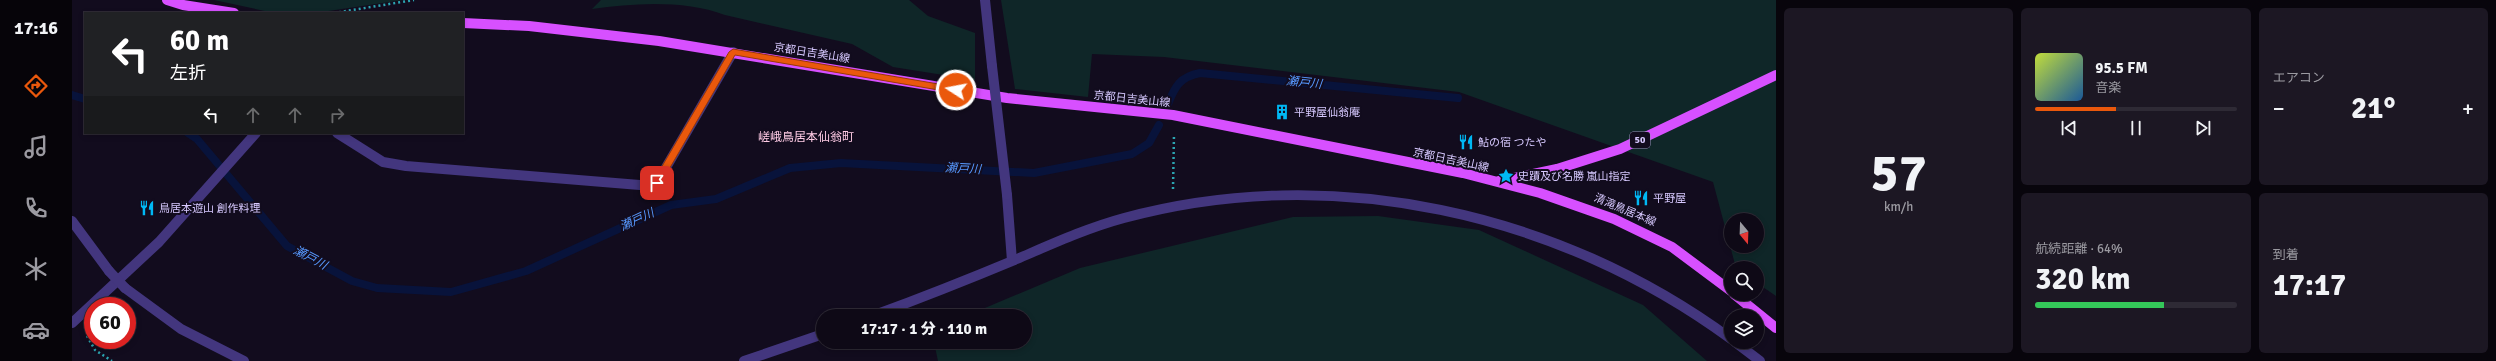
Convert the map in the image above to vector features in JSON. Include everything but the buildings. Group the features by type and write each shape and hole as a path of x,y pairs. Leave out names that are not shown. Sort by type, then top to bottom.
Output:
{"main road":[{"path":"167,0 183,5 228,12"},
{"name":"京都日吉美山線","path":"464,23 522,25 606,33 733,52 985,95 1175,116 1495,182 1557,169 1620,149 1776,75"},
{"name":"清滝鳥居本線","path":"1495,182 1559,198 1623,222 1653,236 1683,254 1724,286"},
{"path":"1743,301 1776,328"}],"street":[{"path":"985,0 1008,196 1012,261"},
{"path":"339,134 384,162 406,166 652,186 657,183 733,52"},
{"path":"74,320 159,242 255,134"},
{"path":"890,309 1082,232 1137,216 1236,200 1321,194 1428,204 1487,218 1578,250 1666,296 1724,334"},
{"path":"72,221 109,271 124,288 176,328 211,348 244,361"},
{"path":"744,361 816,336"},
{"path":"1744,349 1760,361"}],"path":[{"path":"340,12 414,0"},
{"path":"1172,210 1175,116"},
{"path":"74,320 95,350 112,361"}],"green space":[{"path":"214,0 403,0 322,12 269,12"},
{"path":"601,0 909,0 928,16 975,33 975,80 893,67 852,44 725,15 710,10 660,4 625,5 592,9"},
{"path":"1001,0 1776,0 1776,296 1764,288 1764,261 1734,261 1732,253 1764,253 1764,213 1724,213 1724,223 1713,182 1459,92 1164,57 1092,54 1088,97 1015,89"},
{"path":"1378,216 1479,230 1643,305 1707,361 938,361 935,349 1032,349 1032,309 983,309 1080,268 1293,217"}],"waterway":[{"name":"瀬戸川","path":"1168,104 1179,83 1188,77 1200,73 1458,98"},
{"name":"瀬戸川","path":"72,95 84,99"},
{"name":"瀬戸川","path":"190,134 197,139 287,246 352,281 377,288 451,292 526,271 671,205 716,199 790,168 841,163 1034,173 1132,154 1149,143 1159,125"}],"place":[{"name":"平野屋仙翁庵","path":"1282,112"},
{"name":"鮎の宿 つたや","path":"1466,142"},
{"name":"史蹟及び名勝 嵐山指定","path":"1506,176"},
{"name":"平野屋","path":"1641,198"},
{"name":"鳥居本遊山 創作料理","path":"147,208"}],"district":[{"name":"嵯峨鳥居本仙翁町","path":"806,137"}],"route":[{"path":"657,183 733,52 956,90"}]}
